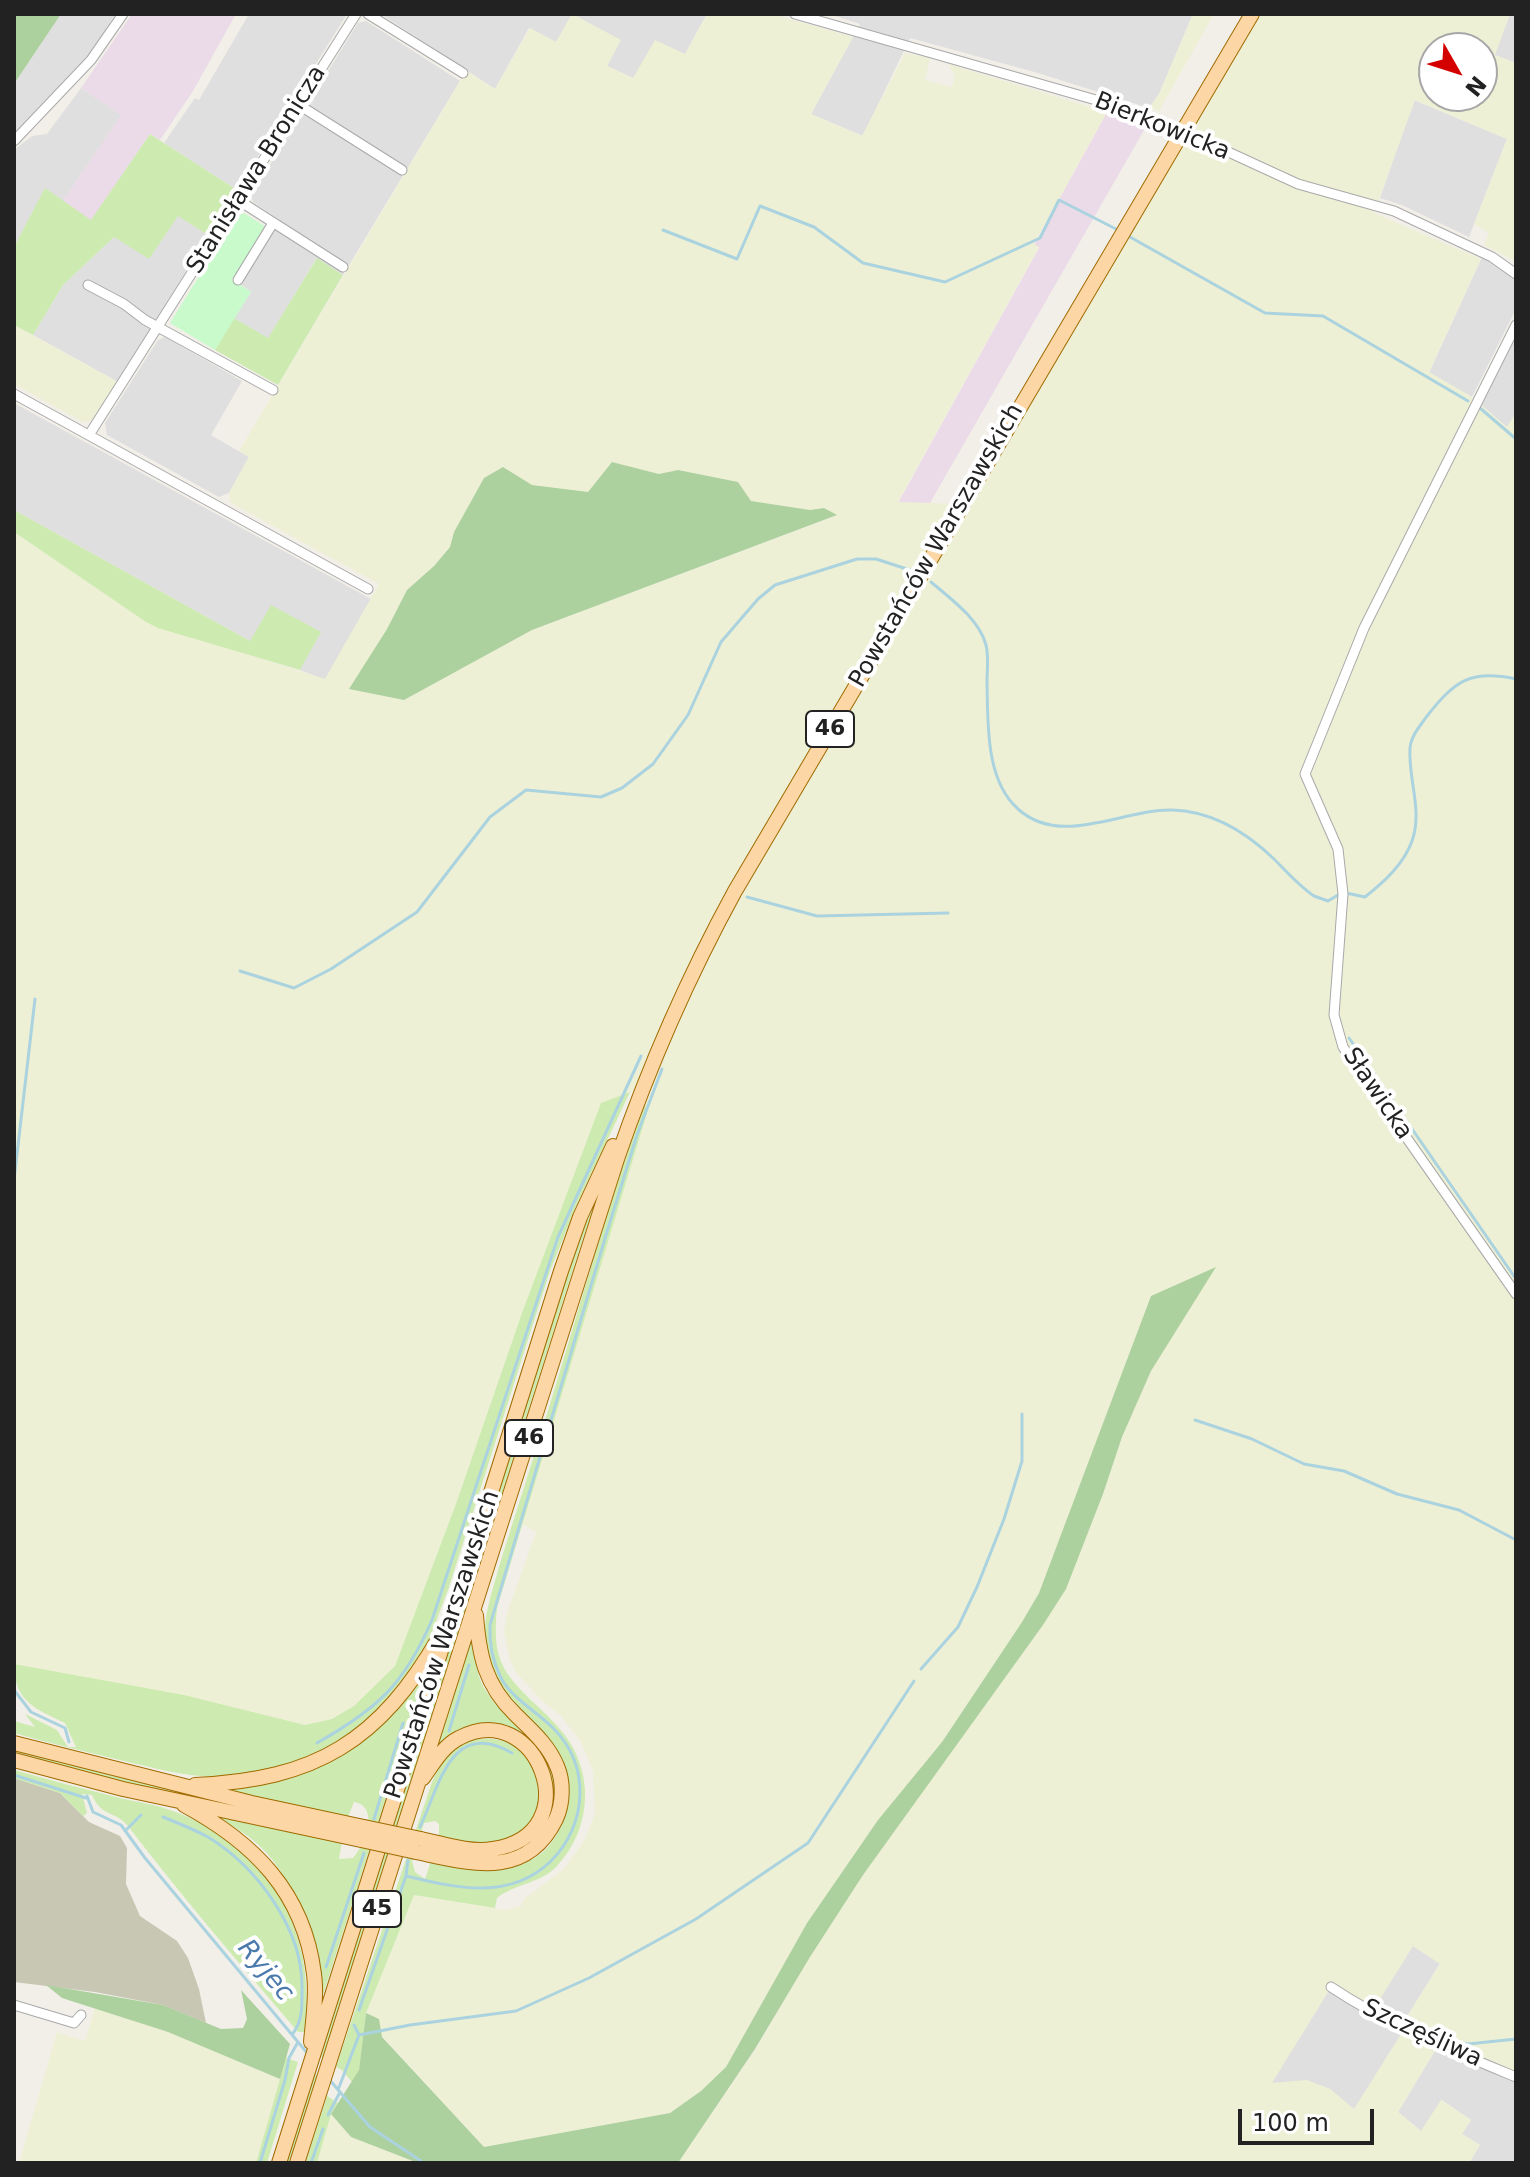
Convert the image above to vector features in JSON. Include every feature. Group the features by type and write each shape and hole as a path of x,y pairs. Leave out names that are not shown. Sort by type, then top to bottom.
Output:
{"main road":[{"name":"Powstańców Warszawskich","path":"313,2048 575,1230 642,1088 680,996 735,891 1252,14"},
{"name":"Powstańców Warszawskich","path":"297,2163 642,1088"},
{"path":"14,1743 418,1846 471,1864 503,1863 522,1856 545,1837 558,1815 561,1790 558,1766 544,1744 508,1708 490,1684 479,1652 475,1607"},
{"path":"182,1786 267,1778 307,1766 341,1748 377,1721 404,1693 454,1612"},
{"path":"415,1788 452,1743 480,1731 500,1732 525,1745 541,1766 546,1788 544,1808 535,1825 508,1846 472,1850 418,1846"},
{"path":"14,1760 177,1801 362,1833"},
{"path":"177,1801 212,1820 249,1847 277,1878 292,1904 310,1950 314,1975 313,2048 310,2068 279,2163"}],"street":[{"path":"14,141 91,60 123,14"},
{"name":"Stanisława Bronicza","path":"89,435 356,14"},
{"path":"368,14 463,73"},
{"name":"Bierkowicka","path":"795,14 1117,106 1298,184 1394,211 1492,257 1516,274"},
{"path":"299,105 402,170"},
{"path":"238,200 343,267"},
{"path":"238,280 273,223"},
{"path":"88,285 273,390"},
{"name":"Sławicka","path":"1516,325 1364,628 1305,774 1338,849 1343,894 1334,1015 1343,1047 1516,1294"},
{"path":"14,394 368,589"},
{"name":"Szczęśliwa","path":"1331,1987 1382,2017 1516,2077"},
{"path":"14,2005 74,2023 81,2015"}],"shaded area":[{"path":"61,14 115,14 98,43 75,71 14,135 14,84"},
{"path":"132,14 236,14 193,91 160,140 150,134 91,221 63,201 121,115 81,88"},
{"path":"249,14 347,14 237,190 164,143 195,98 199,100"},
{"path":"381,14 572,14 556,43 529,28 495,89"},
{"path":"572,14 707,14 685,54 633,78 607,66 620,40"},
{"path":"572,14 621,40 607,66 633,78 655,40 685,54 707,14 772,14 853,37 811,114 862,136 905,53 930,58 925,80 952,87 955,75 948,64 1107,112 1034,244 1039,247 898,502 962,504 1256,14 1510,14 1498,47 1498,32 1418,32 1418,101 1415,100 1374,213 1481,259 1429,372 1472,397 1507,427 1516,412 1516,2077 1439,2044 1398,2112 1421,2131 1441,2100 1471,2120 1462,2134 1480,2145 1469,2163 678,2163 756,2049 863,1875 1066,1589 1122,1437 1151,1371 1215,1268 1151,1296 1039,1593 1022,1622 942,1742 878,1820 807,1923 726,2067 701,2091 670,2113 484,2147 382,2036 378,2019 366,2013 414,1895 506,1910 521,1906 524,1899 565,1868 585,1839 595,1813 593,1771 581,1742 561,1716 539,1698 515,1671 504,1632 507,1613 536,1532 521,1523 647,1113 642,1088 601,1103 395,1666 354,1706 332,1719 305,1725 14,1664 14,532 146,622 325,679 379,584 231,503 229,493 249,457 239,451 466,71 495,89 530,28 556,42","holes":["612,462 659,474 678,470 738,482 751,501 810,510 824,508 836,516 532,630 404,700 350,689 407,590 450,547 454,532 484,478 503,467 532,485 588,492","1413,1946 1440,1964 1401,2026 1405,2028 1354,2109 1330,2089 1307,2080 1272,2083 1331,1987 1372,2012"]},
{"path":"829,14 1193,14 1159,94 1149,108 910,38 863,136 811,114 860,24"},
{"path":"1193,14 1214,14 1159,111 1149,108 1159,94"},
{"path":"1510,14 1516,14 1516,63 1498,56 1498,45"},
{"path":"366,21 460,81 343,275 316,259 268,339 234,318 251,292 240,284 280,220 253,202 251,195 358,23"},
{"path":"1498,56 1516,63 1515,261 1484,245 1489,233 1474,224 1507,139 1443,112 1498,112"},
{"path":"81,88 122,115 63,201 46,189 14,247 14,150 32,136 47,134"},
{"path":"1414,100 1418,102 1418,112 1443,112 1507,139 1469,237 1402,205 1380,198"},
{"path":"1107,112 1147,125 930,503 898,503 1039,248 1034,245"},
{"path":"178,215 208,235 118,382 33,335 63,285 115,236"},
{"path":"1482,257 1501,267 1516,281 1516,309 1472,397 1429,373"},
{"path":"14,325 118,382 93,421 83,422 14,384"},
{"path":"165,337 242,381 211,435 249,457 229,493 219,497 107,435 105,423 158,340"},
{"path":"1516,337 1516,435 1481,405"},
{"path":"14,403 371,599 325,680 300,670 320,632 250,641 14,510"},
{"path":"14,1778 60,1793 89,1822 120,1836 127,1848 126,1884 140,1916 177,1941 188,1958 206,2023 163,2005 95,1992 14,1982"},
{"path":"1413,1946 1440,1963 1402,2025 1405,2028 1354,2110 1330,2089 1271,2083 1331,1987"},
{"path":"95,2008 168,2032 280,2079 256,2163 19,2163 57,2032 85,2041"},
{"path":"1439,2044 1516,2077 1516,2163 1469,2163 1480,2145 1462,2134 1471,2120 1442,2100 1421,2131 1398,2112"},
{"path":"331,2114 351,2137 418,2163 317,2163"}],"green space":[{"path":"61,14 14,84 14,16"},
{"path":"150,134 237,190 208,235 178,216 149,259 114,237 63,285 33,335 14,325 14,247 45,188 91,220"},
{"path":"244,213 266,227 232,279 251,292 215,350 170,323 237,215"},
{"path":"317,258 343,275 278,385 215,350 234,318 268,338"},
{"path":"612,462 659,474 678,470 738,482 751,501 810,510 824,508 837,515 532,630 404,700 349,689 387,629 407,590 450,547 454,532 484,478 503,467 532,485 588,492"},
{"path":"14,510 250,641 271,605 321,632 300,670 158,628 14,532"},
{"path":"630,1092 577,1204 550,1271 432,1632 414,1669 386,1703 353,1731 317,1752 280,1767 240,1776 209,1777 179,1773 53,1744 14,1733 14,1721 35,1727 25,1714 57,1730 68,1747 76,1747 65,1723 36,1708 22,1696 14,1664 184,1695 305,1725 332,1719 354,1706 395,1666 601,1103"},
{"path":"645,1103 647,1113 496,1616 497,1646 504,1668 558,1727 579,1760 585,1797 578,1834 556,1867 542,1877 504,1893 497,1898 495,1908 414,1895 366,2013 359,2070 352,2082 336,2067 432,1782 446,1758 452,1751 471,1741 503,1741 529,1758 538,1776 539,1796 534,1815 522,1831 491,1843 475,1844 439,1837 439,1824 435,1821 424,1823 412,1861 415,1872 425,1879 431,1861 490,1870 526,1863 542,1853 564,1818 568,1789 562,1762 548,1738 505,1694 496,1680 487,1650 486,1621 498,1570"},
{"path":"608,1169 582,1241 323,2059 320,2055 577,1241"},
{"path":"1216,1267 1151,1371 1122,1437 1066,1589 863,1875 755,2049 678,2163 418,2163 351,2137 331,2114 359,2070 366,2013 379,2019 382,2037 484,2147 670,2113 701,2091 726,2067 807,1923 878,1820 942,1742 1039,1593 1151,1296"},
{"path":"471,1639 483,1686 541,1751 554,1782 552,1810 542,1831 532,1841 505,1855 479,1856 514,1849 538,1833 550,1810 552,1784 544,1759 528,1738 504,1725 469,1725 437,1747"},
{"path":"426,1673 321,2001 300,1912 280,1871 249,1837 206,1811 342,1842 339,1859 353,1858 368,1827 362,1805 354,1802 348,1817 217,1790 280,1780 336,1758 384,1723"},
{"path":"14,1749 105,1774 354,1829 353,1833 146,1788 14,1754"},
{"path":"14,1770 167,1809 207,1827 236,1846 261,1870 280,1897 294,1927 303,1960 307,1995 305,2032 298,2032 123,1821 104,1811 92,1795 82,1794 87,1813 83,1816 60,1793 14,1778"},
{"path":"46,1985 163,2005 221,2029 243,2028 247,2019 241,1990 290,2044 280,2079 168,2032 62,1998"},
{"path":"286,2058 298,2062 267,2163 256,2163"},
{"path":"315,2073 318,2077 290,2163 285,2163"},
{"path":"327,2096 338,2103 331,2114 317,2163 305,2163"}],"waterway":[{"path":"663,230 737,259 760,206 814,227 863,263 945,282 1040,238 1059,200 1116,229"},
{"path":"1130,237 1265,313 1323,316 1468,401"},
{"path":"1480,408 1516,439"},
{"path":"240,971 294,988 331,969 417,912 490,817 526,790 601,797 622,788 653,764 688,715 721,642 758,599 775,585 857,559 876,559 910,570"},
{"path":"931,582 963,610 986,645 990,750 999,783 1018,809 1035,820 1073,826 1153,811 1200,814 1252,840 1314,896 1328,901 1338,895"},
{"path":"1346,893 1365,897 1393,872 1412,841 1416,806 1410,748 1414,735 1427,716 1446,694 1465,681 1487,676 1516,679"},
{"path":"747,897 817,916 948,913"},
{"path":"14,1180 35,999"},
{"path":"1349,1038 1516,1279"},
{"path":"317,1743 356,1719 386,1693 411,1662 432,1620 558,1237 641,1056"},
{"path":"406,1876 463,1887 482,1888 518,1882 551,1861 563,1847 578,1813 579,1778 574,1761 554,1729 512,1693 501,1678 492,1652 490,1625 606,1235 637,1135 662,1069"},
{"path":"921,1669 958,1627 1004,1519 1022,1461 1022,1414"},
{"path":"1195,1420 1252,1439 1304,1464 1344,1471 1397,1494 1459,1510 1516,1540"},
{"path":"449,1731 469,1665"},
{"path":"338,2090 359,2035 516,2011 589,1978 696,1919 808,1843 914,1681"},
{"name":"Ryjec","path":"14,1690 31,1712 65,1728 69,1742"},
{"path":"374,1819 403,1723"},
{"path":"420,1827 441,1777 461,1750 474,1744 491,1744 512,1753"},
{"path":"14,1775 86,1798"},
{"name":"Ryjec","path":"87,1796 93,1812 121,1825 308,2054"},
{"path":"125,1831 141,1815"},
{"path":"163,1817 208,1837 244,1865 260,1882 286,1922 295,1944 302,1988 301,2013 292,2035"},
{"path":"326,1967 364,1853"},
{"path":"359,2010 406,1876 408,1860"},
{"path":"354,2025 359,2035"},
{"path":"1433,2037 1468,2044 1516,2039"},
{"path":"260,2163 289,2058 298,2042"},
{"name":"Ryjec","path":"328,2078 370,2127 424,2163"},
{"path":"328,2115 339,2094"},
{"path":"311,2163 323,2129"}]}
